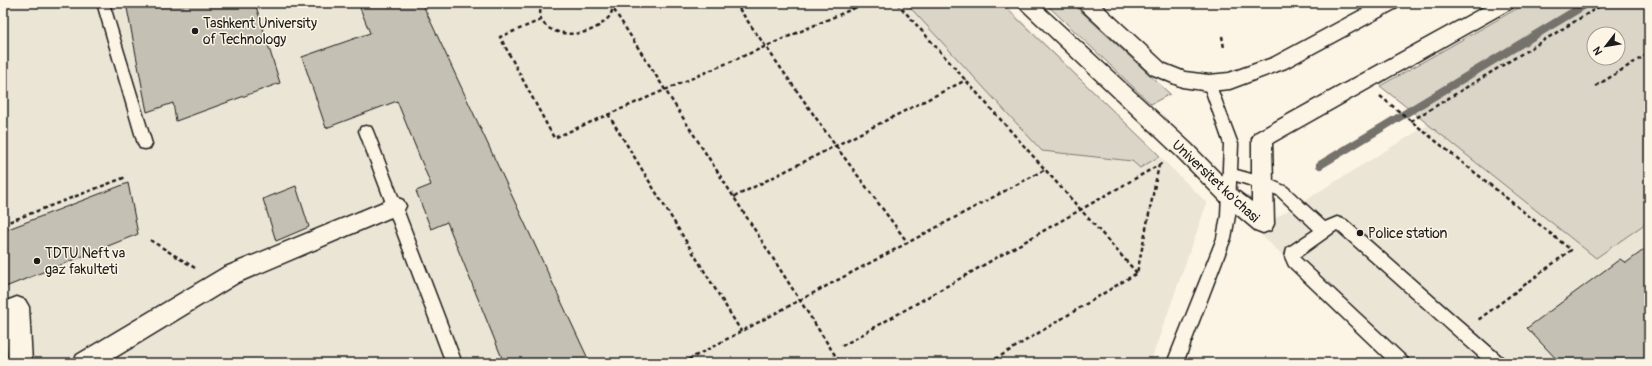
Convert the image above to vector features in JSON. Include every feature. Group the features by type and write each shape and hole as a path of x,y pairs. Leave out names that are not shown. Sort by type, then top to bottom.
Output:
{"street":[{"name":"Universitet ko'chasi","path":"1027,3 1184,150 1229,196 1263,224 1262,139 1506,3"},
{"path":"1087,3 1158,69 1182,79 1209,83 1230,81 1279,63 1390,3"},
{"path":"85,363 218,282 245,269 395,206"},
{"path":"17,307 20,363"}],"lane":[{"path":"103,3 145,144"},
{"path":"1175,363 1224,238 1228,216 1231,174 1231,144 1209,83"},
{"path":"366,131 454,363"},
{"path":"1231,174 1263,183 1282,192 1324,230"},
{"path":"1401,363 1292,257 1292,253 1336,223 1345,227 1496,363"}],"path":[{"path":"541,3 538,11 541,20 546,27 555,32 566,34 578,34 591,31 601,26 609,19 616,3"},
{"path":"735,3 835,146 908,242"},
{"path":"541,20 500,37 554,138 866,3"},
{"path":"897,3 1137,273"},
{"path":"1409,120 1605,3"},
{"path":"614,10 840,363"},
{"path":"1222,36 1224,48"},
{"path":"1596,86 1649,53"},
{"path":"734,197 966,80"},
{"path":"1392,105 1571,250 1462,332"},
{"path":"608,114 741,331"},
{"path":"842,346 1184,150"},
{"path":"989,363 1137,273 1160,164"},
{"path":"682,363 1046,169"},
{"path":"3,224 126,178"},
{"path":"150,240 218,282"}],"shaded area":[{"path":"3,3 1004,3 1207,203 1150,363 3,363"},
{"path":"906,3 1001,3 1160,156 1140,168 1132,161 1042,151"},
{"path":"1045,3 1072,3 1170,94 1151,104"},
{"path":"1527,3 1649,3 1649,221 1596,258 1380,86"},
{"path":"1627,3 1649,3 1649,363 1395,363 1256,230 1586,28 1586,66 1626,66 1626,26 1589,26"}],"building":[{"path":"126,3 255,3 280,83 176,121 173,103 147,112"},
{"path":"358,3 422,3 590,363 504,363 447,222 431,229 416,191 431,185 397,101 326,128 302,57 370,33"},
{"name":"TDTU Neft va gaz fakulteti","path":"128,183 138,234 3,288 3,231"},
{"path":"296,186 309,227 276,241 263,199"},
{"path":"1649,246 1649,360 1631,363 1560,363 1527,328 1620,259 1626,263"}],"waterway":[{"path":"1320,165 1588,3"}],"place":[{"name":"Tashkent University of Technology","path":"195,31"},
{"name":"Police station","path":"1360,233"},
{"name":"TDTU Neft va gaz fakulteti","path":"37,261"}]}
